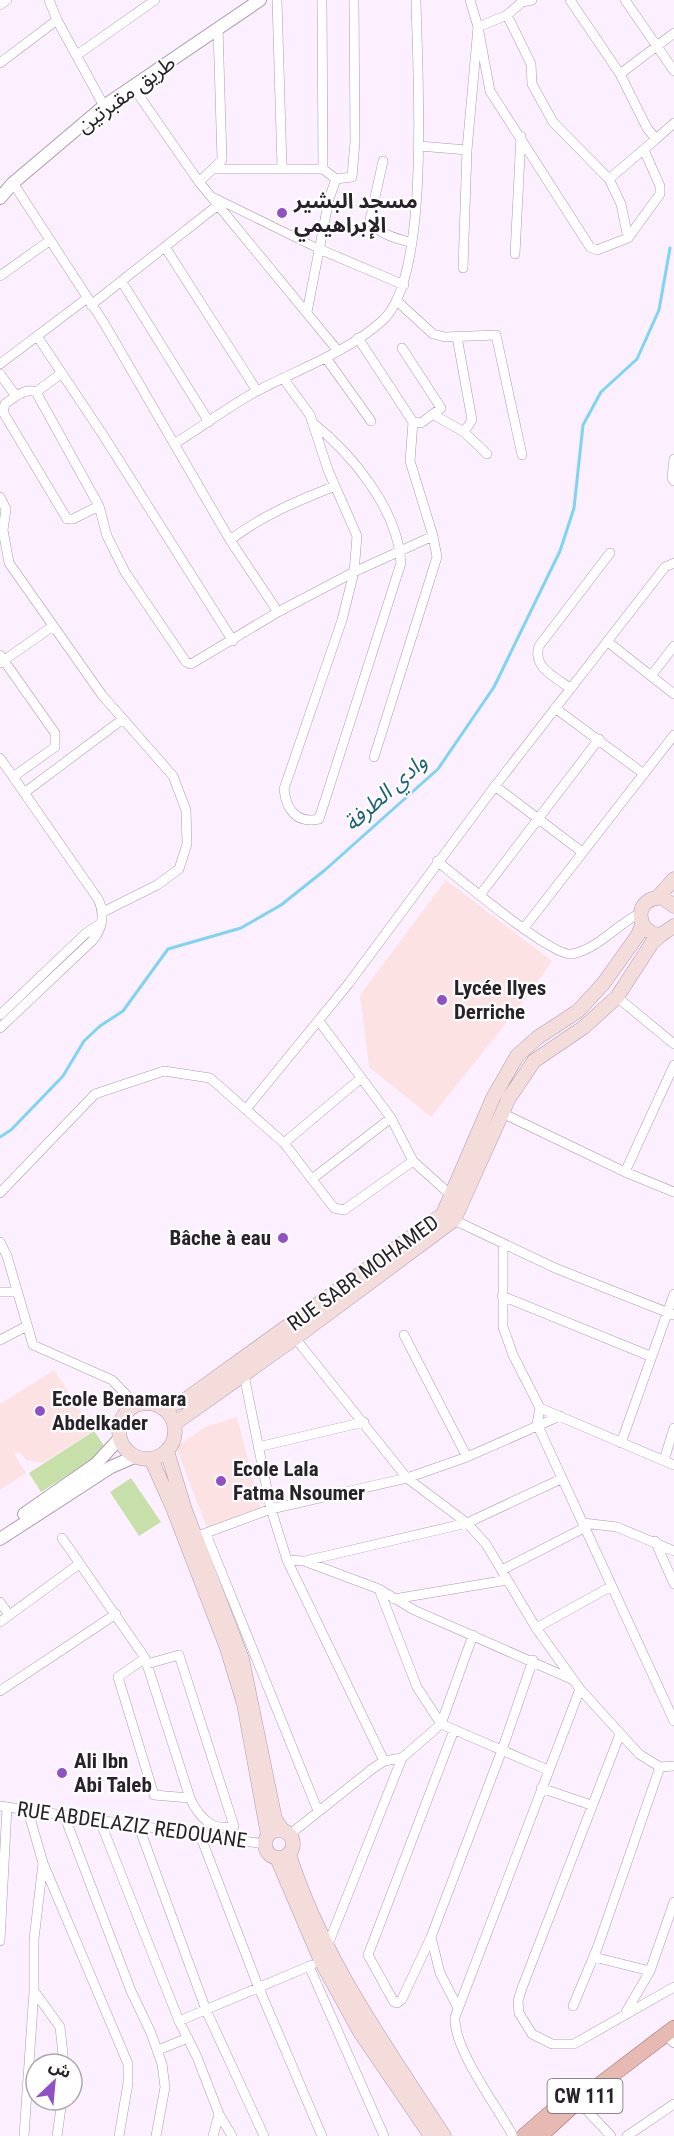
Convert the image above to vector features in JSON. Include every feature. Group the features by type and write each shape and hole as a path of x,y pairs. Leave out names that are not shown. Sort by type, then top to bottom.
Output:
{"main road":[{"path":"674,879 658,897 674,906"},
{"name":"RUE SABR MOHAMED","path":"162,1408 185,1400 443,1214 453,1197 493,1098 517,1056 537,1038 578,1011 603,984 639,935 646,902 658,897"},
{"path":"641,920 650,933 661,935"},
{"path":"174,1424 454,1220 502,1113 534,1061 584,1027 617,997 652,943 674,926"},
{"path":"154,1404 162,1408 174,1424 173,1442 167,1451 151,1460 134,1457 125,1450 119,1439 122,1417 136,1405 154,1404"},
{"path":"167,1451 201,1536 242,1659 275,1819 293,1847 283,1856"},
{"path":"151,1460 173,1508 227,1647 244,1704 267,1840 267,1852 283,1856"},
{"path":"267,1840 275,1831 286,1833"},
{"path":"283,1856 327,1947 371,2027 444,2136"},
{"path":"283,1856 315,1963 430,2136"},
{"name":"CW 111","path":"540,2136 578,2101 631,2059 671,2035"},
{"path":"524,2136 575,2090 603,2072 631,2059"}],"street":[{"path":"0,5 7,0"},
{"path":"50,0 57,20 104,106"},
{"path":"77,55 155,0"},
{"name":"طريق مقبرتين","path":"0,198 13,183 104,106 260,0"},
{"path":"277,0 282,167"},
{"path":"322,0 323,169"},
{"path":"336,179 353,175 354,0"},
{"path":"174,444 257,390 338,351 383,321 398,302 404,285 412,243 419,146 416,0"},
{"path":"470,0 478,27 490,91 521,136 590,247 597,250 628,238 660,194 660,186 644,150"},
{"path":"570,0 620,74 647,128 656,139"},
{"path":"625,0 674,71"},
{"path":"478,27 507,15 524,1"},
{"path":"507,15 531,64 532,84 553,122 609,179 621,204 628,238"},
{"path":"0,63 57,20"},
{"path":"463,268 467,150 478,27"},
{"path":"199,182 216,169 222,160 218,28"},
{"path":"620,74 674,33"},
{"path":"133,87 199,182 338,351"},
{"path":"609,179 674,123"},
{"path":"514,254 521,136"},
{"path":"419,146 467,150"},
{"path":"383,161 370,220 374,227 382,232 412,243"},
{"path":"216,169 282,167 323,169 336,179"},
{"path":"307,312 329,199 336,179"},
{"path":"13,183 89,302 230,540 278,612"},
{"path":"210,196 319,249 404,285"},
{"path":"0,364 37,336 122,282 218,205"},
{"path":"0,276 49,242"},
{"path":"165,247 257,390"},
{"path":"122,282 209,423"},
{"path":"398,302 433,334 457,337 496,335 522,455"},
{"path":"37,336 233,640"},
{"path":"457,337 472,420 464,432"},
{"path":"358,338 413,422 410,461 433,536 437,557 374,757"},
{"path":"402,348 441,408 421,423 413,422"},
{"path":"326,358 371,421"},
{"path":"36,392 62,373"},
{"path":"0,374 16,396"},
{"path":"283,378 310,415 335,486 357,536 354,572 339,630 284,789 286,804 293,814 308,821 319,819 401,563 400,550 381,501 334,440 313,423"},
{"path":"99,506 73,519 67,519 3,412 5,404 28,390 36,392 99,506 107,536 125,573 186,662 196,662 278,612 354,572 433,536"},
{"path":"434,415 464,432 487,454"},
{"path":"674,459 672,478 674,481"},
{"path":"230,540 255,521 335,486"},
{"path":"0,497 6,509 2,532 9,563 102,695 173,776 186,810 187,844 179,869 157,885 103,912"},
{"path":"570,688 541,667 536,652 610,553"},
{"path":"247,1108 319,1021 437,861 570,688 665,567 674,563"},
{"path":"13,777 55,747 57,742 55,732 1,660 53,626"},
{"path":"608,642 674,694"},
{"path":"651,676 674,646"},
{"path":"555,708 644,774"},
{"path":"24,793 123,719"},
{"path":"524,928 674,735"},
{"path":"480,895 599,739"},
{"path":"0,758 98,899 103,912 101,923 92,941 0,1028"},
{"path":"495,786 582,852"},
{"path":"437,861 558,952 573,954 601,941 620,924 641,920"},
{"path":"0,1015 85,934 101,923"},
{"path":"617,997 674,1044"},
{"path":"319,1021 391,1118 413,1161 453,1197"},
{"path":"625,1172 674,1065"},
{"path":"0,1193 95,1094 124,1082 164,1071 210,1078 247,1108 284,1143 334,1208 344,1210 413,1161"},
{"path":"284,1143 360,1079"},
{"path":"502,1113 625,1172 674,1192"},
{"path":"312,1179 391,1118"},
{"path":"454,1220 555,1268 670,1313"},
{"path":"0,1242 7,1256 33,1345 112,1380 136,1405"},
{"path":"503,1244 502,1327 513,1355 540,1408 537,1424 561,1479 674,1721"},
{"path":"0,1292 16,1292"},
{"path":"621,1443 650,1356 670,1313 674,1294"},
{"path":"502,1296 650,1356"},
{"path":"0,1340 27,1326"},
{"path":"404,1335 467,1457"},
{"path":"295,1338 407,1478 467,1523 486,1544 536,1628 580,1689 639,1754 660,1767 674,1766"},
{"path":"244,1375 271,1509 287,1560 384,1761"},
{"path":"540,1408 674,1465"},
{"path":"318,1811 201,1536 271,1509 407,1478 467,1457 537,1424 560,1416"},
{"path":"258,1448 364,1422"},
{"path":"664,1460 674,1428"},
{"path":"0,1531 96,1464 119,1439"},
{"path":"0,1539 111,1467 134,1457"},
{"path":"287,1560 304,1561 467,1523 561,1479"},
{"path":"502,1570 583,1526 617,1527 655,1541 674,1551"},
{"path":"62,1538 146,1661 190,1798 202,1819 211,1824 234,1826 179,1655 146,1661 118,1677 154,1795 190,1798"},
{"path":"655,1541 674,1584"},
{"path":"294,1575 304,1561"},
{"path":"304,1561 573,1679"},
{"path":"0,1622 79,1564"},
{"path":"394,1599 507,1580"},
{"path":"536,1628 610,1587"},
{"path":"381,1593 417,1687 441,1724 549,1770"},
{"path":"414,1610 429,1593"},
{"path":"0,1602 9,1615"},
{"path":"0,1690 116,1614"},
{"path":"327,1947 402,1758 441,1724 473,1635"},
{"path":"454,1730 368,1955 394,2002 398,2003 402,1999 430,1936 502,1750 533,1660"},
{"path":"513,2136 461,2047 455,2027 458,2008 580,1689"},
{"path":"620,1734 522,1988 518,2001 519,2013 532,2034 552,2044 574,2044 626,2012 674,1987"},
{"path":"286,1833 384,1761 402,1758"},
{"path":"573,2006 594,1957 660,1767"},
{"path":"541,1788 591,1805"},
{"path":"0,1941 3,1806"},
{"name":"RUE ABDELAZIZ REDOUANE","path":"3,1806 200,1835 267,1840"},
{"path":"28,1811 43,1863 128,2064 128,2084 119,2136"},
{"path":"64,1815 131,1991 158,2050 165,2086 156,2136"},
{"path":"100,1821 179,2021 219,2114 232,2136"},
{"path":"139,1827 206,2010 264,2136"},
{"path":"200,1835 258,1986 322,2136"},
{"path":"24,2136 34,1991 34,1939 43,1863"},
{"path":"626,2012 650,1971 674,1902"},
{"path":"430,1936 440,1973 458,2008"},
{"path":"594,1957 650,1971"},
{"path":"179,2021 315,1963 380,2135"},
{"path":"34,1991 60,2027 63,2052"},
{"path":"158,2050 188,2038"},
{"path":"578,2101 610,2136"},
{"path":"627,2136 674,2104"},
{"path":"57,2136 60,2112"},
{"path":"213,2136 219,2114"}],"shaded area":[{"name":"Lycée Ilyes Derriche","path":"446,880 552,961 520,1006 431,1117 369,1067 360,995"},
{"name":"Ecole Benamara Abdelkader","path":"54,1370 93,1431 43,1463 26,1460 20,1452 14,1454 26,1473 0,1490 0,1404"},
{"name":"Ecole Lala Fatma Nsoumer","path":"237,1417 262,1515 209,1533 176,1447 205,1427"}],"green space":[{"path":"94,1431 107,1450 41,1492 29,1473"},
{"path":"131,1478 161,1522 139,1536 110,1492"}],"waterway":[{"name":"وادي الطرفة","path":"0,1137 11,1130 63,1076 84,1041 100,1026 123,1011 168,949 241,928 281,905 325,870 438,769 494,687 560,551 574,508 583,425 601,392 637,359 659,310 670,248"}],"place":[{"name":"مسجد البشير الإبراهيمي","path":"282,213"},
{"name":"Lycée Ilyes Derriche","path":"442,1000"},
{"name":"Bâche à eau","path":"283,1238"},
{"name":"Ecole Benamara Abdelkader","path":"40,1411"},
{"name":"Ecole Lala Fatma Nsoumer","path":"221,1481"},
{"name":"Ali Ibn Abi Taleb","path":"62,1773"}]}
